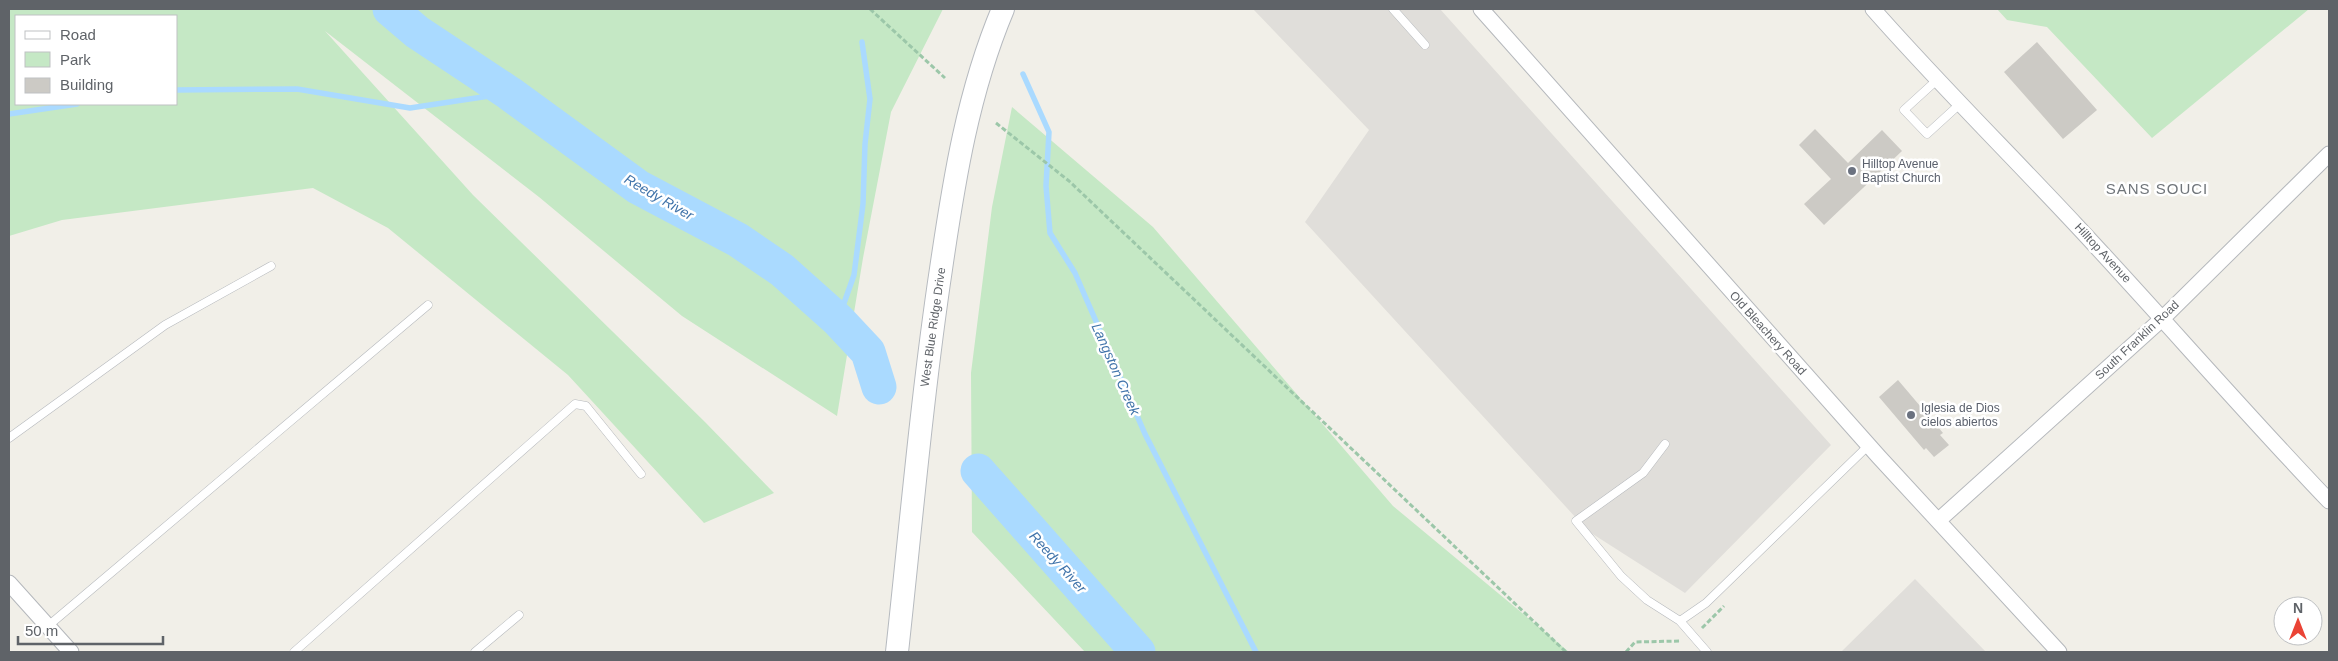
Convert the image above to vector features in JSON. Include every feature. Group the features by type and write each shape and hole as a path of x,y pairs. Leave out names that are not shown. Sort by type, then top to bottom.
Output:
{"main road":[{"name":"West Blue Ridge Drive","path":"897,652 929,351 961,145 978,80 1003,9"}],"street":[{"name":"Old Bleachery Road","path":"1481,9 1869,445 2059,652"},
{"name":"Hilltop Avenue","path":"1873,9 2163,318 2329,501"},
{"name":"South Franklin Road","path":"1939,520 2163,318 2329,154"},
{"path":"9,583 71,652"}],"lane":[{"path":"1393,9 1425,45"},
{"path":"1938,79 1904,110 1927,134 1961,103"},
{"path":"9,438 166,325 272,266"},
{"path":"48,626 428,305"},
{"path":"294,652 575,404 586,406 641,474"},
{"path":"1665,444 1643,473 1576,521 1621,576 1647,600 1680,621 1707,652"},
{"path":"1680,621 1706,603 1869,445"},
{"path":"475,652 519,615"}],"path":[{"path":"870,9 945,78"},
{"path":"996,123 1069,181 1566,652"}],"shaded area":[{"path":"1253,9 1440,9 1831,445 1685,593 1588,531 1305,222 1369,130"},
{"path":"1915,579 1986,652 1841,652"}],"green space":[{"path":"9,9 943,9 891,112 863,258 837,416 682,316 539,197 325,31 473,195 705,422 774,493 704,523 568,375 388,228 313,188 62,220 9,236"},
{"path":"1997,9 2309,9 2152,138 2047,27 2007,20"},
{"path":"1012,107 1153,227 1393,506 1569,652 1085,652 972,532 971,373 992,207"}],"building":[{"path":"2037,42 2097,110 2063,139 2004,72"},
{"name":"Hilltop Avenue Baptist Church","path":"1815,129 1848,163 1882,130 1902,151 1824,225 1804,204 1831,179 1799,145"},
{"name":"Iglesia de Dios cielos abiertos","path":"1898,380 1943,433 1940,435 1949,445 1934,457 1926,448 1924,450 1879,397"}],"waterway":[{"name":"Reedy River","path":"390,9 417,32 509,93 638,187 738,240 782,270 838,320 868,352 879,387"},
{"path":"838,320 854,275 863,204 865,144 870,99 862,42"},
{"name":"Langston Creek","path":"1023,74 1049,132 1046,186 1050,233 1075,273 1145,434 1256,652"},
{"path":"178,90 297,89 410,108 509,93"},
{"path":"9,114 70,105"},
{"name":"Reedy River","path":"978,471 1138,652"}],"place":[{"name":"Hilltop Avenue Baptist Church","path":"1852,171"},
{"name":"Iglesia de Dios cielos abiertos","path":"1911,415"}],"district":[{"name":"SANS SOUCI","path":"2157,188"}]}
